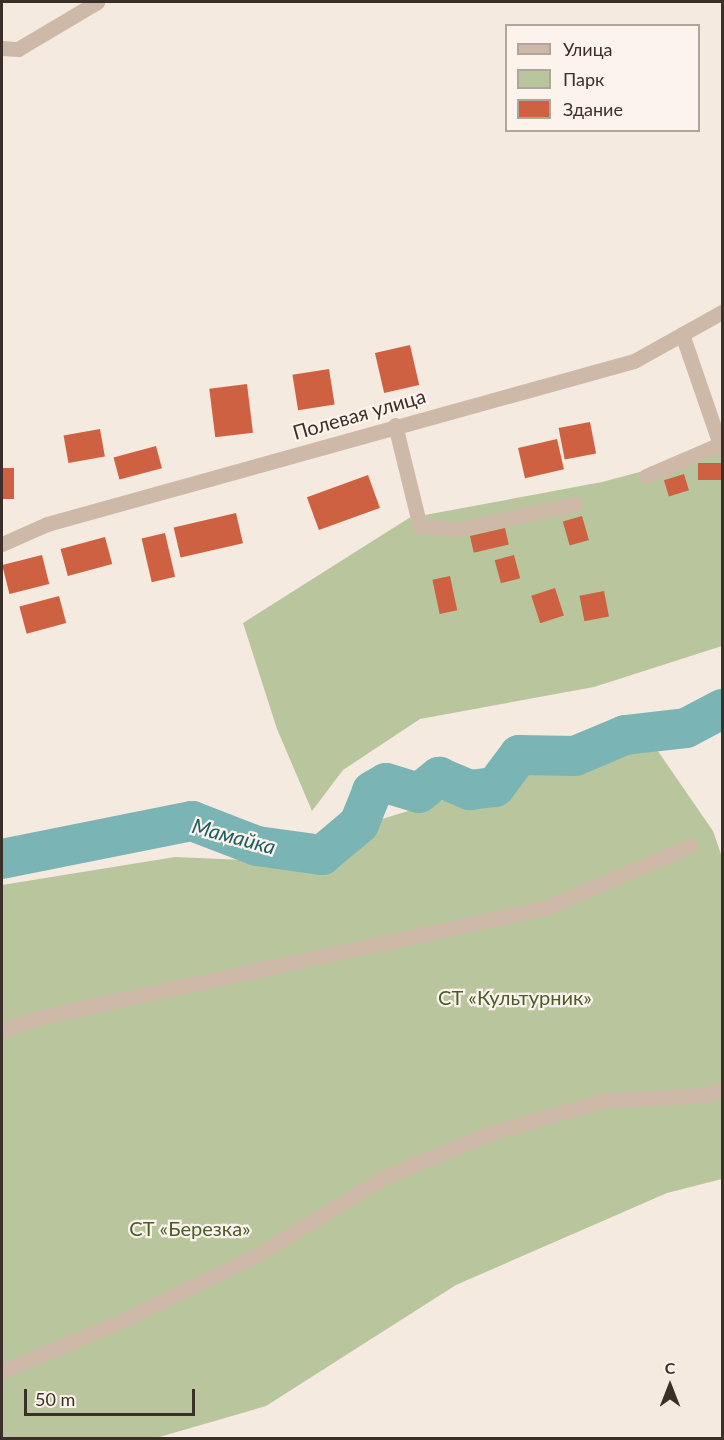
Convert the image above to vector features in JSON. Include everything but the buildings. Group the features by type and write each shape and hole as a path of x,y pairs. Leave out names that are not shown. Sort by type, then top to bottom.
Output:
{"street":[{"path":"2,48 18,49 97,2"},
{"name":"Полевая улица","path":"2,543 47,524 395,425 634,361 723,312"},
{"path":"646,476 720,447 682,334"},
{"path":"395,425 420,527 459,529 575,504"},
{"path":"2,1030 45,1016 545,908 690,846"},
{"path":"2,1371 116,1324 257,1255 385,1178 490,1133 602,1101 704,1095 723,1090"}],"green space":[{"path":"722,450 722,646 594,687 420,719 343,770 312,811 277,729 243,623 409,518 602,482"},
{"path":"653,744 713,831 722,857 722,1179 667,1193 456,1285 266,1406 156,1438 2,1438 2,885 175,857 317,863 382,819 516,778"}],"waterway":[{"name":"Мамайка","path":"2,859 192,821 257,846 322,855 359,824 372,791 386,783 419,793 439,777 470,790 495,787 519,755 575,756 625,735 686,728 722,709"}],"park label":[{"name":"СТ «Культурник»","path":"515,997"},
{"name":"СТ «Березка»","path":"190,1228"}]}
